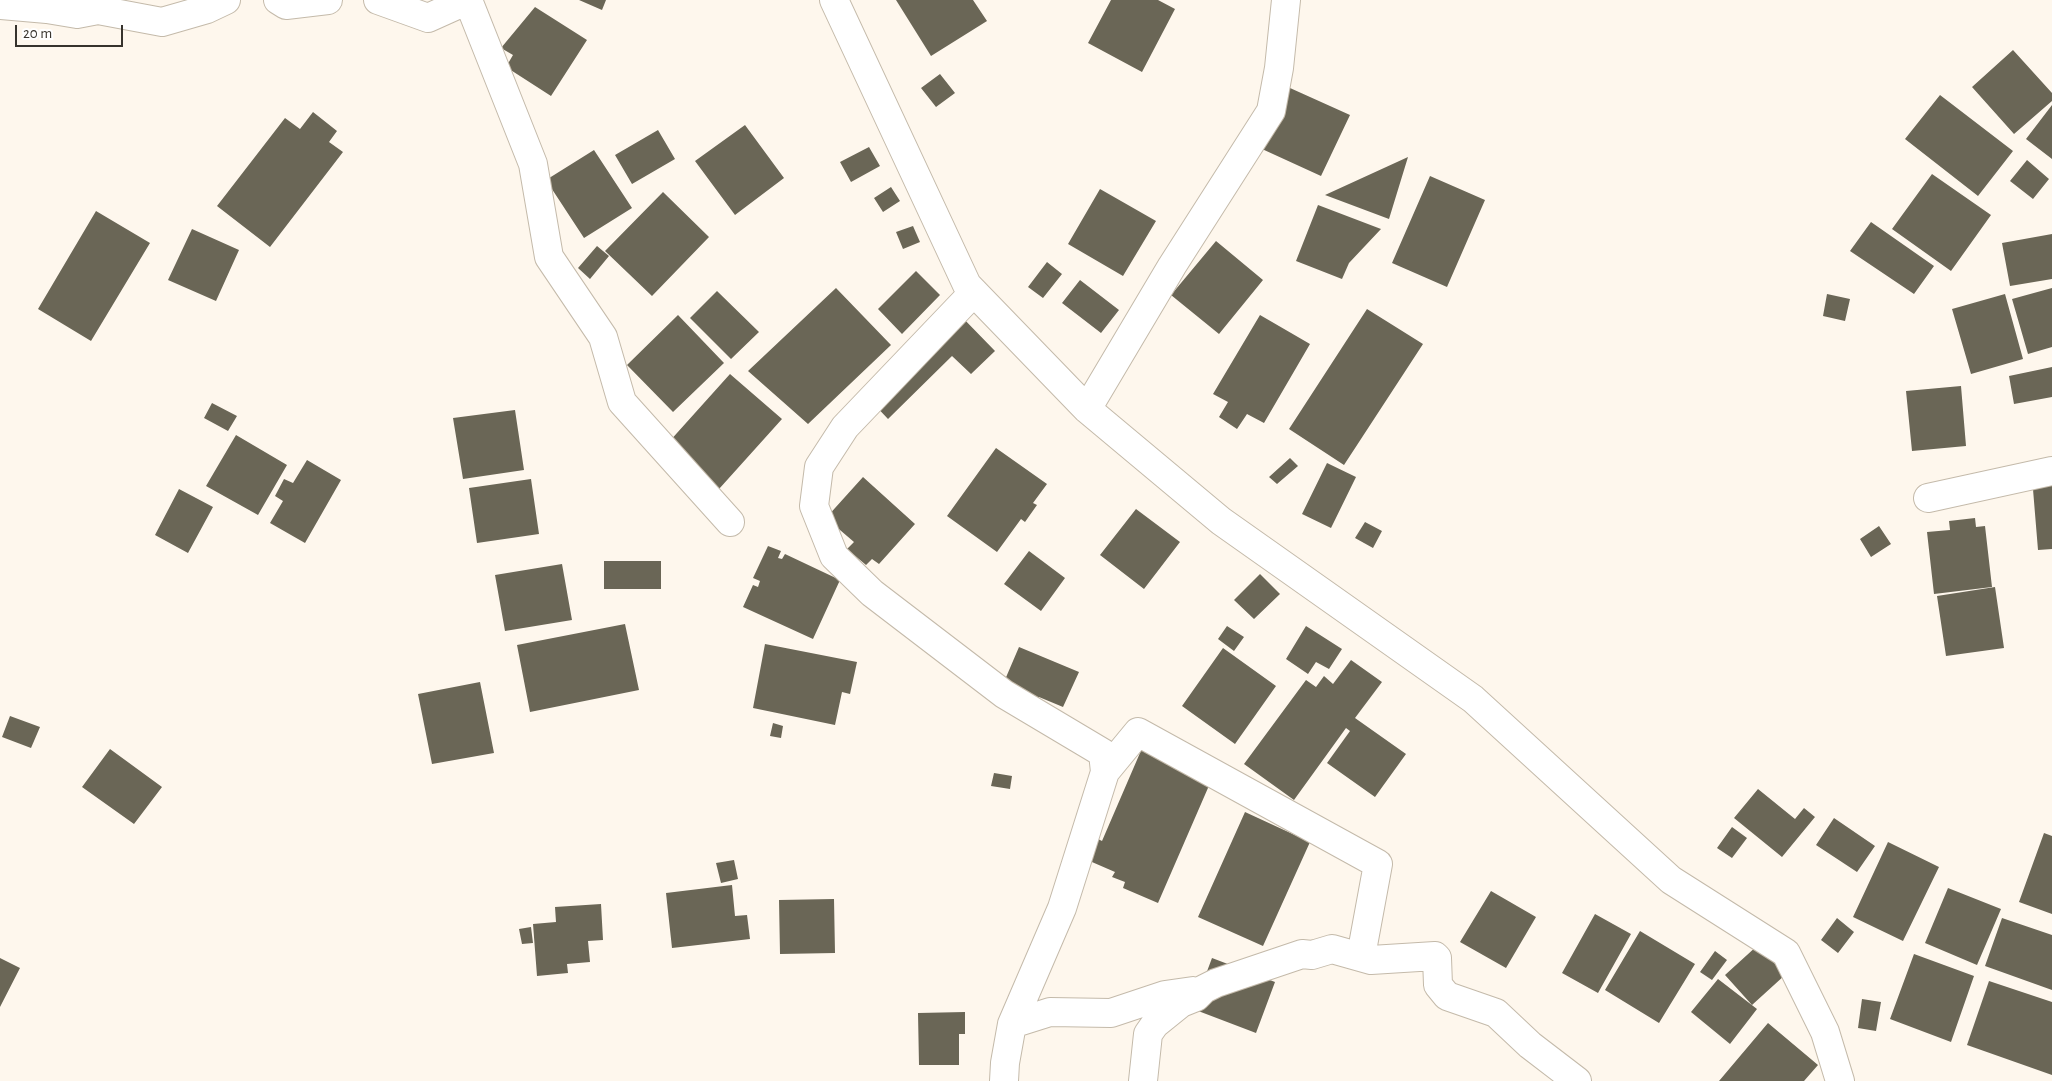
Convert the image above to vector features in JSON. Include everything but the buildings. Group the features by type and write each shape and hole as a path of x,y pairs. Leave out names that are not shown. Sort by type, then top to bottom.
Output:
{"street":[{"path":"0,5 47,8 77,14 98,10 162,22 226,0"},
{"path":"278,0 286,5 328,0"},
{"path":"378,0 428,18 468,0 533,164 549,258 604,337 622,402 730,522"},
{"path":"834,0 967,285 1087,409 1221,521 1473,699 1671,880 1786,953 1825,1032 1840,1081"},
{"path":"1087,409 1172,266 1271,111 1279,68 1286,0"},
{"path":"974,292 845,427 819,467 814,506 834,556 872,593 1004,694 1103,753 1104,772 1062,908 1012,1024 1005,1063 1004,1081"},
{"path":"1928,498 2052,471"},
{"path":"1104,772 1138,732 1378,864 1366,958"},
{"path":"1012,1024 1050,1012 1111,1013 1165,995 1204,989 1216,983 1302,954 1312,956 1332,949 1366,958 1430,955 1436,958 1438,985 1447,996 1496,1013 1530,1046 1577,1081"},
{"path":"1143,1081 1148,1034 1155,1024 1181,1003 1196,997 1204,989"}]}
